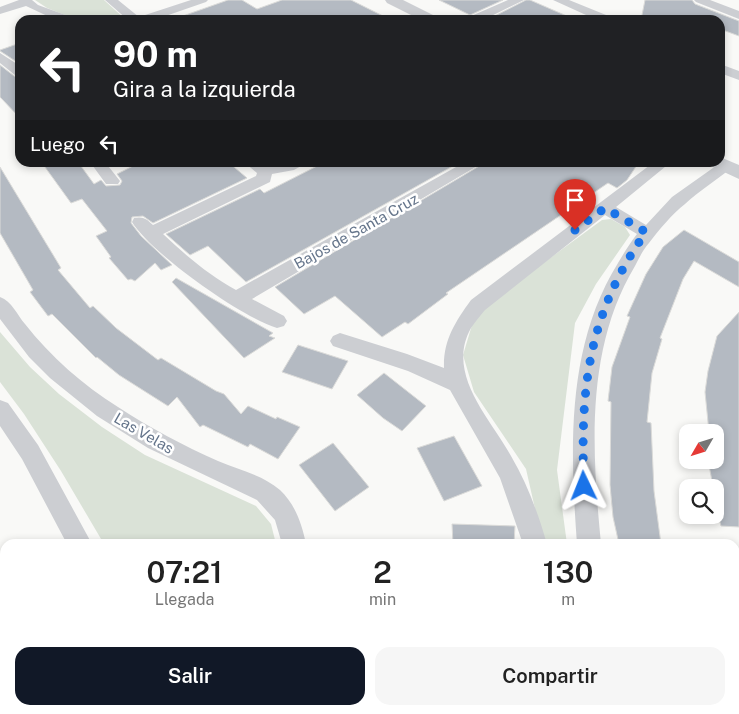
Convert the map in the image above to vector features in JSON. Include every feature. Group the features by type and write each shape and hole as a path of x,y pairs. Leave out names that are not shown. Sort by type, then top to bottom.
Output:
{"street":[{"path":"111,0 129,15"},
{"path":"157,15 202,0"},
{"path":"392,0 422,15"},
{"path":"484,15 518,0"},
{"path":"560,0 595,15"},
{"path":"700,0 739,15"},
{"path":"0,11 26,1 56,15"},
{"path":"0,57 15,65"},
{"path":"725,70 739,76"},
{"path":"105,167 112,181"},
{"path":"258,167 264,180 146,227 170,251 219,289 277,321"},
{"name":"Bajos de Santa Cruz","path":"236,299 468,167"},
{"path":"534,539 528,519 503,461 471,412 458,384 455,363 456,341 468,315 489,295 658,167"},
{"path":"588,539 583,447 584,400 590,359 599,322 608,296 620,272 646,232 665,211 683,194 727,167"},
{"path":"605,208 646,232"},
{"name":"Las Velas","path":"0,304 38,355 90,400 157,441 217,471 244,480 271,498 283,511 291,526 293,539"},
{"path":"340,341 402,359 431,370 458,384"},
{"path":"0,409 30,452 77,539"}],"shaded area":[{"path":"35,0 104,0 120,15 65,15 47,8"},
{"path":"611,219 625,227 630,235 596,284 575,323 557,470 566,539 542,539 526,469 474,392 463,355 472,325 490,302 602,220"},
{"path":"0,332 30,367 59,394 102,427 145,455 256,506 271,524 275,539 101,539 61,471 24,414 0,382"}],"building":[{"path":"228,0 242,0 257,9 282,0 351,0 381,15 186,15"},
{"path":"439,0 503,0 470,15"},
{"path":"526,0 530,0 564,15 497,15"},
{"path":"645,0 692,0 695,4 723,15 642,15"},
{"path":"725,16 739,21 739,36 725,31"},
{"path":"15,45 15,61 0,51"},
{"path":"0,65 15,76 15,113 0,97"},
{"path":"0,167 61,268 58,270 90,308 93,306 116,328 158,360 161,358 224,394 241,414 248,406 276,419 277,417 300,427 278,459 250,444 248,447 203,425 200,427 177,397 168,406 96,358 52,314 48,316 30,292 33,290 0,233"},
{"path":"45,167 82,167 94,184 101,180 106,186 120,185 122,181 117,174 131,167 234,167 247,178 153,223 143,216 132,217 131,223 141,236 172,265 161,270 155,263 135,281 128,280 109,258 111,257 96,236 107,231 82,199 71,203"},
{"path":"315,167 451,167 246,282 208,246 190,255 166,234 260,189 264,193"},
{"path":"478,167 636,167 627,180 617,188 608,183 446,293 448,294 408,324 405,322 382,337 335,296 304,314 275,287"},
{"path":"684,230 739,262 739,287 694,261 683,279 660,338 662,339 652,373 647,422 651,423 654,491 660,539 618,539 613,517 610,485 611,402 608,401 612,367 630,317 627,316 646,274 663,247"},
{"path":"176,278 273,333 269,336 275,338 244,358 172,282"},
{"path":"739,312 739,527 721,526 720,524 724,524 724,479 712,479 710,469 724,469 724,424 708,424 705,392 717,336"},
{"path":"298,345 348,361 332,389 282,372"},
{"path":"384,373 426,406 402,431 383,418 357,395"},
{"path":"454,436 482,486 444,501 417,448"},
{"path":"333,443 369,487 335,511 299,465"},
{"path":"452,524 515,526 514,539 453,539"}],"route":[{"path":"575,230 605,208 646,232 620,272 608,296 599,322 590,359 584,400 584,486"}]}
